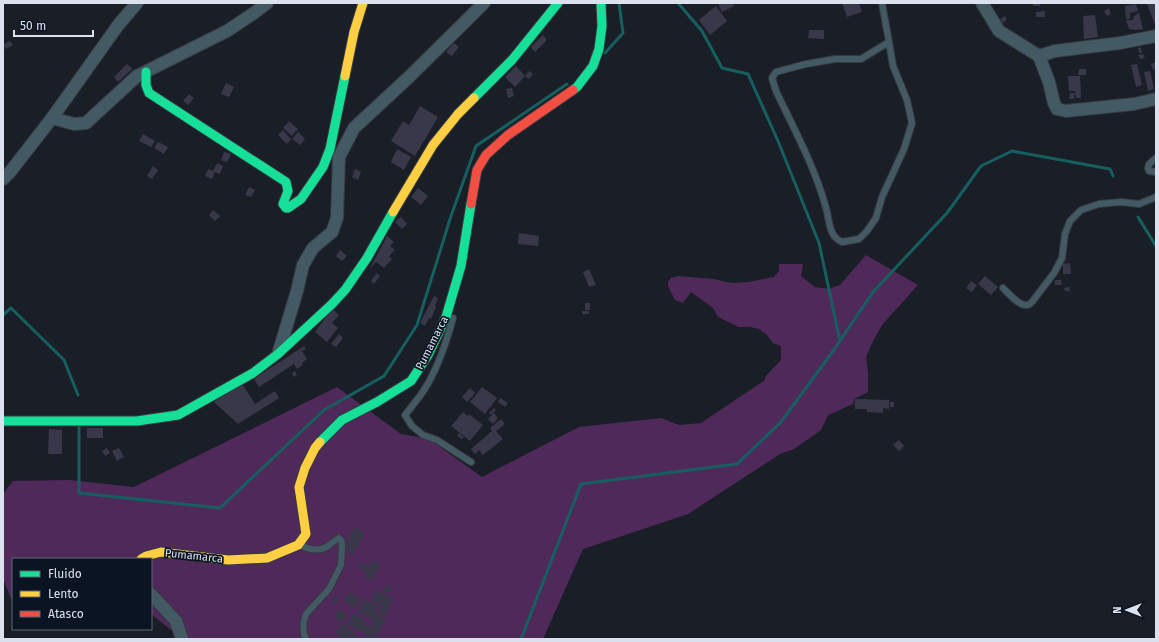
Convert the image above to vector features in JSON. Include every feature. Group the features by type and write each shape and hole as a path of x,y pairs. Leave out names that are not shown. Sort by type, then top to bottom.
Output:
{"street":[{"path":"3,179 52,118 119,24 137,3"},
{"path":"52,118 74,124 86,123 138,76 227,31 267,3"},
{"path":"278,354 297,291 303,265 313,248 332,232 337,218 334,153 336,114 354,32 363,3"},
{"path":"146,72 146,83 149,93 286,182 289,187 289,193 283,204 286,208 288,208 301,199 323,167 354,128 408,78 484,3"},
{"path":"3,421 137,421 178,415 253,373 278,354 327,310 345,290 367,258 433,145 458,114 512,60 558,3"},
{"name":"Pumamarca","path":"143,558 161,552 228,560 267,558 298,545 306,534 299,487 305,468 315,448 342,420 377,402 411,381 428,355 446,316 461,266 477,170 486,155 508,135 577,87 593,66 599,49 602,26 601,3"},
{"path":"982,3 999,32 1039,56 1057,109 1066,111 1134,104 1156,98"},
{"path":"1039,56 1055,51 1120,43 1156,36"},
{"path":"152,595 176,622 182,639"}],"lane":[{"path":"882,3 890,42 893,66 907,100 912,123 904,149 882,197 876,218 859,239 842,242 835,237 829,224 822,193 772,78 776,72 806,64 835,59 861,59 890,42"},
{"path":"1156,158 1149,164 1148,168 1149,171 1156,172"},
{"path":"1003,288 1013,298 1022,304 1027,305 1032,302 1057,268 1062,258 1064,234 1070,221 1081,210 1099,204 1121,202 1139,204 1156,197"},
{"path":"452,299 455,313 448,338 431,377 421,395 405,415 412,426 423,435 437,440 471,462"},
{"path":"298,545 315,549 325,548 339,538 342,545 341,565 329,589 306,614 304,619 304,636 306,639"}],"shaded area":[{"path":"866,255 918,285 882,325 872,343 866,357 868,392 854,399 853,404 828,415 821,430 794,449 780,454 688,514 583,549 543,639 182,639 152,615 152,558 12,558 12,601 3,578 3,494 13,481 69,480 134,487 337,387 401,434 429,439 482,477 579,427 661,418 679,425 701,423 765,380 765,377 781,360 781,346 773,343 767,335 759,329 739,327 718,317 713,308 691,292 683,303 675,300 668,286 668,282 671,278 678,276 714,279 733,283 748,282 774,277 779,271 779,264 803,264 801,276 815,287 829,289 840,285"}],"building":[{"path":"733,3 734,6 722,12 718,4"},
{"path":"842,3 859,3 862,12 847,17"},
{"path":"1033,3 1040,3 1040,6 1033,6"},
{"path":"1156,3 1156,27 1147,4"},
{"path":"1136,4 1138,11 1130,13 1130,19 1126,19 1125,6"},
{"path":"716,6 727,21 710,35 699,20"},
{"path":"1109,8 1111,14 1107,16 1104,11"},
{"path":"1045,11 1045,17 1036,17 1036,12"},
{"path":"1139,13 1143,29 1129,29 1126,20 1133,20 1134,16"},
{"path":"1095,15 1098,37 1084,39 1083,16"},
{"path":"1004,16 1007,19 1003,23 1000,20"},
{"path":"809,30 824,30 824,39 808,38"},
{"path":"543,35 547,40 535,52 531,47"},
{"path":"10,41 13,45 6,49 3,45"},
{"path":"454,43 459,47 452,56 446,52"},
{"path":"1141,47 1142,53 1139,53 1138,48"},
{"path":"1143,54 1145,58 1140,59 1138,55"},
{"path":"1156,62 1156,69 1153,70 1151,64"},
{"path":"127,64 132,69 118,82 114,77"},
{"path":"1137,64 1142,85 1136,87 1131,65"},
{"path":"516,66 525,76 515,87 505,77"},
{"path":"1079,69 1086,69 1086,75 1078,75"},
{"path":"529,71 533,74 529,79 525,76"},
{"path":"1150,71 1154,89 1148,91 1144,72"},
{"path":"1068,76 1080,76 1081,98 1076,98 1075,91 1069,91"},
{"path":"226,83 234,87 229,97 221,94"},
{"path":"512,88 514,96 508,98 506,89"},
{"path":"1070,93 1075,93 1074,99 1069,99"},
{"path":"189,94 194,98 188,105 183,101"},
{"path":"420,106 438,117 415,156 391,141 403,121 409,125"},
{"path":"289,121 298,129 292,136 283,128"},
{"path":"283,130 291,139 287,144 278,135"},
{"path":"298,132 305,139 300,145 292,139"},
{"path":"143,134 155,141 151,147 139,141"},
{"path":"158,142 168,147 164,154 154,148"},
{"path":"397,149 411,157 404,170 391,162"},
{"path":"224,152 231,154 227,162 221,160"},
{"path":"217,163 223,166 220,174 215,172 212,179 205,176 208,169 213,171"},
{"path":"153,166 158,170 152,179 147,176"},
{"path":"355,169 361,172 358,180 352,177"},
{"path":"249,187 255,190 251,197 245,195"},
{"path":"418,188 428,196 421,205 411,197"},
{"path":"213,210 220,216 215,221 209,215"},
{"path":"401,217 407,224 402,229 395,222"},
{"path":"519,233 539,236 538,246 518,244"},
{"path":"387,236 394,242 390,246 395,250 389,256 392,259 384,268 376,262 369,270"},
{"path":"340,250 347,256 342,261 336,256"},
{"path":"1070,263 1071,274 1063,274 1063,264"},
{"path":"589,269 596,285 589,287 583,272"},
{"path":"377,273 380,276 374,284 371,281"},
{"path":"985,276 998,287 991,295 978,284"},
{"path":"1055,280 1061,280 1062,285 1055,285"},
{"path":"971,281 977,285 972,292 966,288"},
{"path":"1069,287 1070,291 1065,291 1064,288"},
{"path":"434,296 438,298 436,307 431,319 429,318 425,326 420,323"},
{"path":"585,303 590,303 590,310 585,310"},
{"path":"332,309 339,315 332,323 338,328 327,342 315,332"},
{"path":"582,311 589,311 589,314 582,314"},
{"path":"339,334 343,338 336,347 331,344"},
{"path":"304,346 306,349 302,351 307,359 302,363 303,365 297,369 294,364 259,387 254,379"},
{"path":"295,371 297,375 294,377 292,373"},
{"path":"241,382 255,404 275,391 279,398 238,424 214,402"},
{"path":"482,387 497,398 485,414 470,402"},
{"path":"470,388 475,393 467,402 462,397"},
{"path":"500,398 508,403 505,407 498,402"},
{"path":"855,399 889,400 889,409 883,408 883,413 867,412 867,409 855,409"},
{"path":"890,402 894,402 894,407 890,407"},
{"path":"494,408 496,410 491,415 489,413"},
{"path":"463,412 468,416 469,414 483,425 470,441 451,426"},
{"path":"494,413 498,418 493,424 488,419"},
{"path":"501,419 505,424 496,431 503,439 483,455 479,450 475,454 471,449 492,431 490,428"},
{"path":"87,428 103,428 103,438 87,438"},
{"path":"49,429 62,430 62,454 48,454"},
{"path":"459,433 464,437 462,439 457,436"},
{"path":"899,440 904,446 899,451 893,445"},
{"path":"107,448 110,453 105,456 102,451"},
{"path":"119,448 124,457 117,461 112,451"},
{"path":"354,527 365,533 353,555 343,549"},
{"path":"373,560 381,564 372,581 364,576 366,572 358,567 361,562 369,567"},
{"path":"391,586 392,592 385,593 384,587"},
{"path":"376,590 394,599 385,616 378,613 382,605 373,601 374,598 372,597"},
{"path":"348,592 361,599 356,609 343,601"},
{"path":"334,596 339,600 336,604 331,601"},
{"path":"365,599 379,606 375,613 386,619 376,639 364,639 366,634 347,624 353,613 366,620 364,624 370,627 374,620 358,612"},
{"path":"340,609 348,616 342,623 334,616"},
{"path":"343,623 355,633 354,635 359,639 343,639 335,633"}],"waterway":[{"path":"605,53 623,33 619,3"},
{"path":"678,3 702,31 722,68 748,74 778,141 819,243 840,341"},
{"path":"79,427 79,493 220,508 324,410 384,376 417,325 451,216 476,146 567,84"},
{"path":"521,639 581,484 737,464 781,422 833,351 873,292 947,213 981,166 1012,151 1110,169 1113,176"},
{"path":"1138,217 1156,246"},
{"path":"3,315 11,308 64,360 78,395"}],"traffic: fast":[{"path":"474,98 512,60 558,3"},
{"path":"573,90 593,66 599,49 602,26 601,3"},
{"path":"146,72 146,85 149,93 286,182 288,191 283,204 286,208 301,199 323,167 330,149 345,76"},
{"path":"320,442 342,420 377,402 411,381 428,355 446,317 461,266 471,204"},
{"path":"3,421 137,421 178,415 253,373 278,354 332,304 345,290 367,258 393,212"}],"traffic: slow":[{"path":"345,76 354,32 363,3"},
{"path":"393,212 433,145 458,114 474,98"},
{"path":"143,558 161,552 228,560 267,558 298,545 306,534 299,487 305,468 315,448 320,442"}],"traffic: jam":[{"path":"471,204 477,170 486,155 508,135 573,90"}]}
